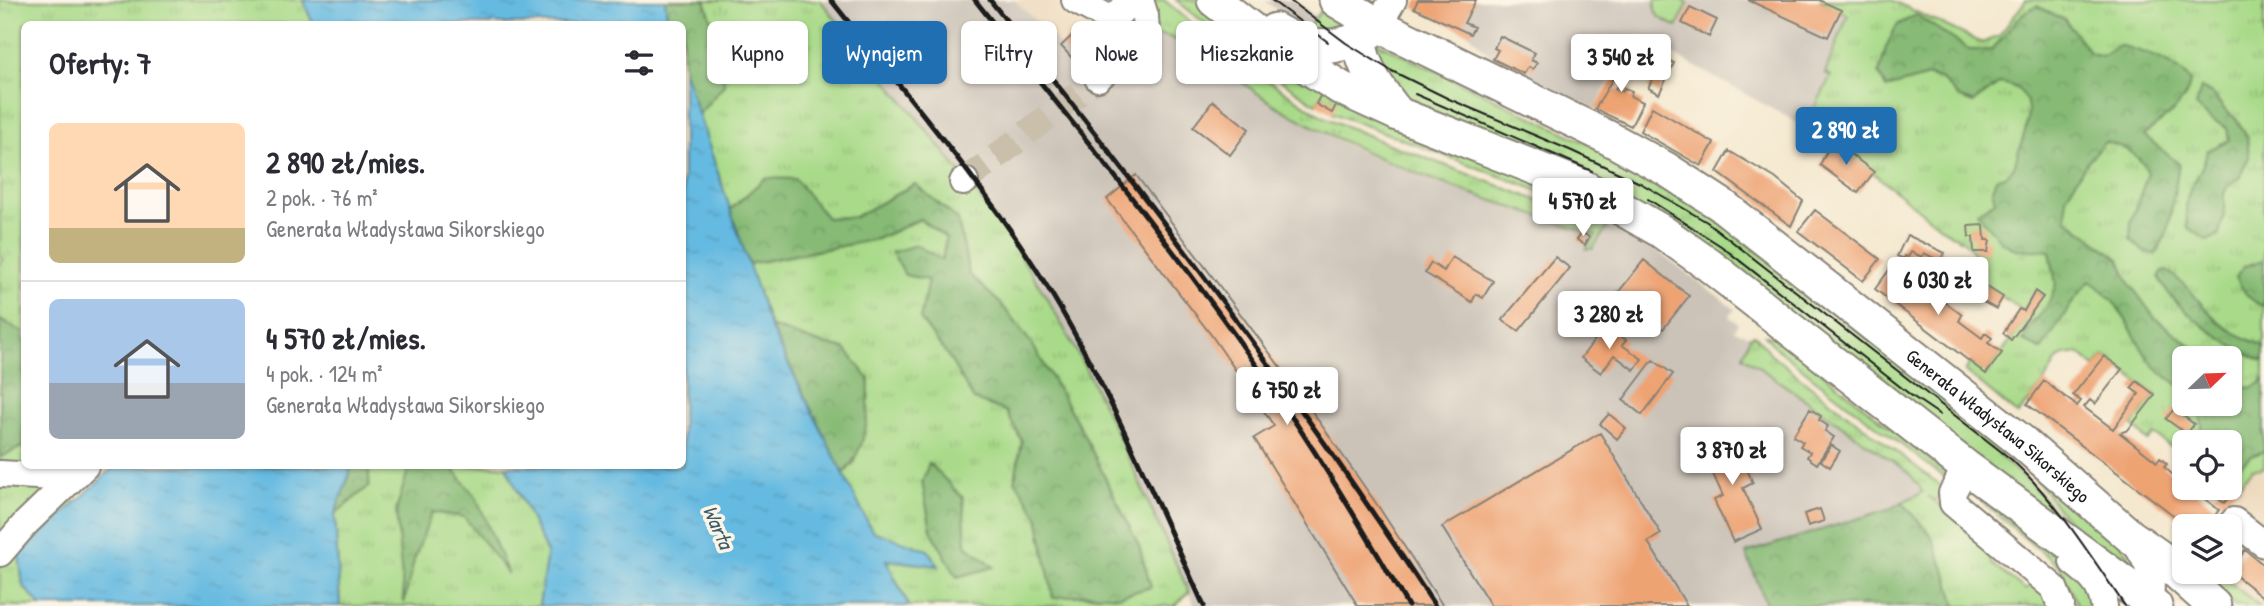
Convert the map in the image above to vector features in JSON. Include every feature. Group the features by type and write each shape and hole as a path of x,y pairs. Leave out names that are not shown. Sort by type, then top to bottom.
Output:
{"main road":[{"path":"1214,0 1291,57 1341,88 1398,114 1559,176 1602,195 1629,211 1709,265 2147,605"},
{"path":"1236,0 1278,32 1301,45 1333,46 1375,17"},
{"name":"Generała Władysława Sikorskiego","path":"1336,0 1375,17 1605,136 1723,206 2022,442 2214,606"},
{"path":"1375,17 1369,69 1398,114"}],"street":[{"path":"1075,0 1112,20 1132,0"},
{"path":"1140,0 1145,21"},
{"path":"2061,606 2054,588 1953,503 1952,493 1972,471 1993,502 2093,578 2103,595 2104,606"},
{"path":"0,474 78,472"},
{"path":"0,554 25,524 78,472"},
{"path":"2242,527 2264,544"},
{"path":"2130,536 2149,568 2153,585 2147,605"},
{"path":"2147,605 2161,596 2178,596 2192,586"}],"shaded area":[{"path":"820,0 1014,0 1035,21 961,21 961,84 1057,84 1057,42 1071,56 1071,84 1162,84 1162,35 1166,35 1176,40 1176,84 1242,84 1321,132 1353,148 1498,204 1597,235 1586,249 1600,240 1608,227 1659,252 1735,309 1729,317 1738,323 1734,330 1750,336 1743,356 1909,473 1923,492 1892,508 1746,553 1767,606 1195,606 1092,382 1036,281 1003,230 887,84 947,84 947,21 837,21"},
{"path":"1014,0 1145,0 1147,13 1142,21 1071,21 1071,56 1057,42 1057,21 1035,21"},
{"path":"1264,0 1294,0 1316,17 1313,21 1292,21"},
{"path":"1418,0 1891,0 1831,76 1805,127 1638,35 1595,109 1493,59 1470,34 1414,8"},
{"path":"2264,468 2264,606 2235,606 2211,584 2242,584 2242,514 2219,514 2230,500 2242,500 2242,483 2252,469"}],"green space":[{"path":"0,0 303,0 312,21 21,21 21,331 0,320 0,261 3,260 0,256"},
{"path":"665,0 705,0 712,21 707,21 707,84 724,85 698,115 686,77 686,21 668,21"},
{"path":"705,0 820,0 837,21 822,21 822,84 889,84 988,209 1059,319 1118,435 1189,592 1175,606 909,606 886,560 938,566 928,550 872,532 843,474 855,462 845,349 770,326 748,264 877,239 920,219 946,238 942,260 928,280 950,359 974,400 1006,411 1022,442 1015,480 1038,516 1053,597 1115,594 1151,587 1139,546 1081,429 1032,344 1002,305 969,274 958,220 915,184 855,217 827,218 765,178 730,210 698,115 724,85 808,84 808,21 712,21","holes":["963,498 966,545 993,566 931,530"]},
{"path":"1145,0 1164,0 1189,21 1176,21 1176,40 1162,35 1162,21 1147,21"},
{"path":"1176,0 1199,0 1226,21 1202,21"},
{"path":"1656,0 1682,0 1688,3 1677,27 1657,14"},
{"path":"1819,0 1891,0 1982,43 1999,36 2026,0 2264,0 2264,468 2252,469 2242,482 2242,430 2172,430 2172,448 2154,434 2148,441 2132,425 2155,395 2104,356 2095,367 2079,353 2065,355 2057,360 2044,382 2018,415 1965,371 1971,362 1987,373 2042,296 2035,291 2024,311 1981,283 1973,253 1965,242 1951,235 1832,140 1805,127 1831,76 1825,73 1848,15"},
{"path":"1325,5 1355,26 1318,34 1318,21 1313,21"},
{"path":"2037,6 2064,19 2091,53 2104,56 2118,45 2127,47 2167,62 2190,80 2185,97 2166,118 2144,135 2179,164 2168,231 2156,254 2144,252 2130,239 2131,221 2148,173 2141,161 2131,152 2105,142 2087,162 2066,197 2067,219 2120,260 2130,284 2155,318 2192,346 2172,346 2172,380 2153,365 2119,309 2090,281 2041,349 2023,341 2030,325 2047,307 2056,284 2050,251 2015,249 2001,242 1977,212 1995,201 1992,189 1996,178 2007,175 2015,164 2028,118 2026,99 2021,92 2000,83 1973,103 1958,97 1942,80 1929,76 1886,88 1879,73 1886,47 1897,25 1916,15 1970,50 1991,50 2030,9"},
{"path":"1376,42 1672,184 2118,538 2141,576 2084,542 2036,480 2004,450 1999,456 2036,490 2067,529 1773,302 1398,98 1373,44"},
{"path":"1318,78 1541,178 1603,215 1332,113 1322,94 1316,104 1286,84 1318,84"},
{"path":"1244,84 1273,84 1322,116 1608,227 1592,249 1586,249 1596,235 1515,209 1395,164 1318,129 1266,100"},
{"path":"2201,88 2214,95 2224,109 2237,120 2247,136 2249,157 2239,178 2229,185 2224,194 2224,217 2219,234 2208,241 2188,228 2187,202 2207,151 2229,140 2227,128 2210,119 2196,106"},
{"path":"765,178 795,179 827,218 855,217 915,184 958,220 969,274 1002,305 1032,344 1081,429 1139,546 1151,587 1119,596 1089,594 1053,598 1038,516 1015,480 1022,441 1006,411 974,400 950,359 920,319 928,280 905,275 892,252 916,245 942,260 946,238 920,219 877,239 748,264 730,210"},
{"path":"2264,260 2264,306 2247,295 2236,277 2244,266"},
{"path":"2167,271 2183,283 2224,326 2264,346 2264,361 2242,351 2242,346 2233,346 2220,338 2189,314 2165,289 2159,277 2162,272"},
{"path":"0,320 21,331 21,447 0,457"},
{"path":"770,326 845,349 869,379 867,417 862,441 852,463 843,474"},
{"path":"1755,335 1770,353 1804,381 1945,489 1935,501 1928,496 1963,522 1966,531 1988,552 1993,565 2026,590 2036,581 2057,606 1956,606 1931,535 1902,502 1923,492 1909,473 1743,356 1750,336"},
{"path":"1765,335 1778,336 1947,474 1949,481 1815,379 1774,346"},
{"path":"2264,377 2264,451 2242,464 2242,430 2202,430 2201,416 2242,416 2242,383 2248,388 2254,387 2262,382"},
{"path":"21,447 21,469 40,472 75,503 19,555 23,586 41,606 0,606 0,457"},
{"path":"929,463 963,498 966,545 994,567 957,577 931,530 922,482"},
{"path":"350,469 369,469 369,486 335,514"},
{"path":"369,469 409,469 404,600 414,560 431,512 464,517 477,499 453,469 507,469 547,553 539,606 340,606 335,514 369,486"},
{"path":"408,469 453,469 477,499 508,574 464,517 432,512 414,560 404,603 396,511"},
{"path":"1982,499 2080,573 2095,606 2078,606 2060,567 1983,503"},
{"path":"1902,502 1931,535 1956,606 1767,606 1746,553 1892,508"},
{"path":"2211,584 2232,584 2260,606 2235,606"}],"water":[{"path":"303,0 665,0 668,21 312,21"},
{"name":"Warta","path":"686,77 769,325 872,531 928,550 939,566 886,560 909,606 539,606 547,553 507,469 686,469"},
{"path":"112,469 350,469 335,514 340,606 41,606 23,586 19,555"}],"building":[{"path":"1418,0 1476,0 1464,23 1474,27 1470,34 1414,8"},
{"path":"1748,0 1819,0 1841,10 1828,37"},
{"path":"1690,7 1717,20 1709,37 1682,23"},
{"path":"1500,36 1535,53 1531,60 1537,63 1533,69 1528,67 1524,74 1493,59 1498,50 1494,48"},
{"path":"1071,37 1071,57 1061,46"},
{"path":"1636,39 1643,44 1615,89 1622,92 1624,88 1632,91 1630,96 1643,102 1631,126 1595,109"},
{"path":"1663,58 1674,63 1659,94 1648,88"},
{"path":"1321,94 1337,103 1332,113 1316,104"},
{"path":"1213,101 1249,129 1230,155 1193,127"},
{"path":"1652,107 1714,143 1701,166 1640,131"},
{"path":"1832,140 1874,172 1858,193 1820,165"},
{"path":"1729,151 1775,178 1803,201 1791,226 1717,172"},
{"path":"1136,175 1293,384 1380,509 1443,606 1358,606 1254,438 1274,426 1212,336 1107,199"},
{"path":"1815,210 1880,259 1863,281 1798,231"},
{"path":"1984,225 1985,240 1990,240 1988,252 1974,252 1973,237 1969,237 1968,226"},
{"path":"1581,232 1589,237 1585,245 1577,240"},
{"path":"1907,235 1945,253 1940,261 1924,253 1922,257 1911,252 1904,259 1897,256"},
{"path":"1452,257 1493,281 1483,298 1476,294 1472,302 1425,273 1431,263 1444,271"},
{"path":"1555,257 1570,268 1519,331 1502,320"},
{"path":"1644,260 1689,296 1663,329 1617,294"},
{"path":"1931,263 1938,267 1925,293 1928,289 1962,315 1959,321 1982,338 1985,333 1992,338 1988,343 2002,353 1986,374 1875,289 1893,265 1906,275 1903,278 1917,289 1925,269 1927,270"},
{"path":"1981,283 2003,297 1996,309 1974,297"},
{"path":"2035,291 2043,297 2011,340 2003,333 2019,309 2024,311"},
{"path":"1606,325 1626,340 1622,345 1642,359 1634,370 1614,355 1601,373 1581,358"},
{"path":"2104,356 2122,369 2095,404 2090,400 2084,407 2113,429 2139,394 2131,388 2137,381 2155,395 2128,430 2120,433 2157,462 2160,458 2167,464 2164,467 2172,474 2172,500 2206,500 2219,510 2216,514 2172,514 2027,404 2044,381 2077,406 2081,401 2073,395"},
{"path":"1653,360 1673,374 1642,415 1623,400"},
{"path":"1810,409 1821,416 1819,420 1828,426 1825,431 1834,437 1817,464 1807,457 1810,452 1800,446 1803,442 1793,436"},
{"path":"2172,412 2172,416 2183,416 2194,424 2190,430 2181,430 2166,419"},
{"path":"1609,414 1626,428 1617,439 1600,424"},
{"path":"1730,431 1753,483 1743,488 1762,529 1733,542 1714,500 1723,496 1704,454 1713,449 1709,441"},
{"path":"1600,433 1661,534 1648,542 1687,606 1491,606 1442,527"},
{"path":"1831,445 1840,451 1830,467 1821,461"},
{"path":"1820,509 1824,521 1808,526 1804,514"},
{"path":"2245,550 2264,565 2264,598 2242,581 2242,554"}],"tunnel":[{"path":"965,181 1090,84"}],"tram line":[{"path":"1271,0 1328,42"},
{"path":"1289,0 1346,43 1390,70 1449,99 1642,184 1707,222 2012,460 2058,511 2125,606"},
{"path":"1415,94 1592,171"},
{"path":"1648,199 1721,246 1940,415"}],"railway":[{"path":"831,0 969,174 1045,283 1110,402 1204,606"},
{"path":"975,0 1223,318 1316,453 1408,606"},
{"path":"990,0 1220,298 1330,450 1435,606"}]}
